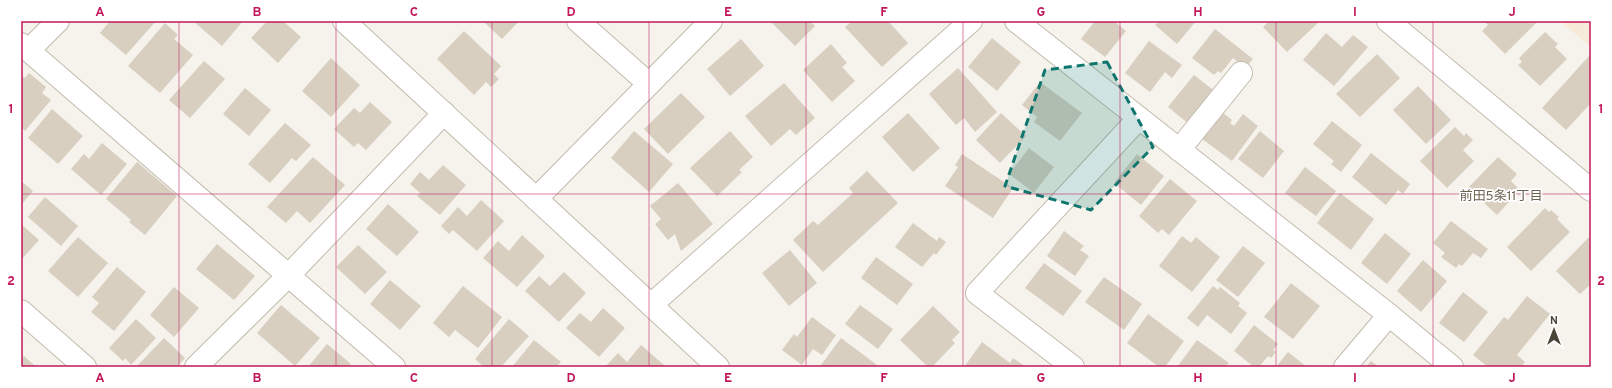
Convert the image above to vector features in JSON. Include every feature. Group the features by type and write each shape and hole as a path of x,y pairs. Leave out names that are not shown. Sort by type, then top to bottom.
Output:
{"street":[{"path":"58,21 25,47 394,367"},
{"path":"344,21 718,367"},
{"path":"578,21 649,84"},
{"path":"536,199 711,21"},
{"path":"651,305 972,21"},
{"path":"1016,21 1452,367"},
{"path":"1388,21 1591,190"},
{"path":"1179,150 1241,73"},
{"path":"196,367 288,276 444,113"},
{"path":"1073,367 977,293 1139,118"},
{"path":"21,311 85,367"},
{"path":"1345,367 1388,315"}],"highlighted area":[{"path":"1107,62 1153,147 1091,210 1005,186 1045,70"}],"shaded area":[{"path":"1560,21 1591,21 1591,47"}],"building":[{"path":"110,21 156,21 126,55 100,33"},
{"path":"193,21 243,21 222,46"},
{"path":"267,21 283,21 301,37 278,63 251,38"},
{"path":"483,21 519,21 502,39"},
{"path":"770,21 810,21 815,26 795,46"},
{"path":"852,21 888,21 908,43 882,67 845,27"},
{"path":"1095,21 1114,21 1126,31 1105,57 1081,39"},
{"path":"1159,21 1196,21 1177,44 1155,25"},
{"path":"1269,21 1320,21 1287,52 1263,27"},
{"path":"1484,21 1538,21 1505,54 1482,31 1488,25"},
{"path":"165,23 178,35 174,39 193,55 160,93 128,66"},
{"path":"1215,29 1253,59 1245,68 1233,58 1221,73 1218,71 1214,75 1192,58"},
{"path":"464,31 501,66 494,74 499,79 491,87 486,82 474,95 437,59"},
{"path":"1545,32 1558,44 1555,47 1567,59 1540,86 1518,65 1522,62 1519,58"},
{"path":"1326,33 1342,47 1353,35 1368,47 1334,86 1303,60"},
{"path":"992,38 1021,62 997,91 968,67"},
{"path":"741,39 764,66 730,96 707,69"},
{"path":"1149,41 1182,65 1172,78 1165,72 1150,92 1125,73"},
{"path":"831,44 847,63 842,67 855,81 832,102 803,70"},
{"path":"1377,54 1400,78 1360,117 1336,94"},
{"path":"1589,56 1591,58 1591,103 1566,130 1542,108"},
{"path":"331,58 360,85 331,117 302,91"},
{"path":"204,61 225,79 190,118 169,100"},
{"path":"958,68 997,112 975,132 964,118 956,125 929,94"},
{"path":"29,73 46,87 42,93 51,100 25,131 21,127 21,75 25,78"},
{"path":"1194,75 1216,92 1190,125 1168,107"},
{"path":"1040,82 1082,113 1060,141 1034,122 1037,117 1022,105"},
{"path":"784,83 815,118 796,135 790,129 771,146 745,116"},
{"path":"1418,86 1451,120 1426,144 1393,110"},
{"path":"245,88 271,110 249,136 223,114"},
{"path":"681,93 705,117 668,154 644,129"},
{"path":"370,102 392,122 366,150 358,143 354,147 334,129 354,108 360,113"},
{"path":"52,109 83,136 58,164 28,138"},
{"path":"1218,109 1232,120 1230,123 1234,126 1243,114 1258,126 1232,161 1198,136"},
{"path":"908,113 940,148 913,172 882,137"},
{"path":"1001,113 1026,136 1000,163 976,140"},
{"path":"1332,121 1362,145 1341,172 1331,164 1334,161 1313,144"},
{"path":"285,123 311,145 296,161 292,158 270,183 248,164"},
{"path":"1455,127 1464,136 1466,133 1473,140 1463,150 1474,161 1447,188 1420,161"},
{"path":"634,131 673,164 649,192 611,158"},
{"path":"730,131 753,157 739,170 742,172 717,196 690,168"},
{"path":"1260,131 1284,151 1263,178 1238,159"},
{"path":"102,143 127,164 101,195 71,169 84,154 89,159"},
{"path":"1029,148 1054,167 1034,193 1009,174"},
{"path":"1371,153 1410,184 1403,194 1398,190 1386,205 1352,177"},
{"path":"962,154 1013,188 993,218 945,186 958,167 955,165"},
{"path":"1137,154 1164,176 1141,205 1114,183"},
{"path":"313,157 345,185 310,223 297,211 286,223 267,207"},
{"path":"1498,157 1517,174 1511,181 1520,190 1497,215 1468,188"},
{"path":"137,162 177,196 145,235 129,222 131,220 106,199"},
{"path":"443,165 466,185 440,215 417,196 420,193 410,184 420,172 429,180"},
{"path":"1305,167 1336,191 1316,216 1285,193"},
{"path":"867,171 898,203 823,272 793,240 813,221 818,225 853,193 849,188"},
{"path":"1170,179 1197,201 1169,235 1162,229 1158,233 1139,216"},
{"path":"21,181 33,191 21,205"},
{"path":"678,183 713,224 681,251 675,234 668,240 655,224 661,219 650,206"},
{"path":"1340,193 1374,219 1351,250 1317,223"},
{"path":"45,197 78,226 61,246 28,217"},
{"path":"481,200 504,221 477,251 453,230 449,234 441,226 458,207 467,216"},
{"path":"388,204 419,232 397,256 366,229"},
{"path":"1545,208 1549,212 1551,210 1559,217 1557,219 1570,232 1531,271 1507,247"},
{"path":"1451,221 1488,249 1481,258 1473,253 1462,266 1459,264 1456,268 1441,257 1445,253 1433,243"},
{"path":"913,223 937,241 939,237 946,242 936,255 934,253 922,267 895,247"},
{"path":"21,224 39,240 21,260"},
{"path":"1064,231 1084,246 1080,250 1089,256 1075,276 1047,256"},
{"path":"1385,233 1411,254 1387,284 1361,263"},
{"path":"522,235 545,256 517,287 483,258 498,241 509,251"},
{"path":"1591,235 1591,284 1580,294 1556,271"},
{"path":"1182,236 1191,243 1196,237 1220,257 1192,292 1159,266"},
{"path":"78,237 108,263 78,297 48,271"},
{"path":"217,244 255,276 234,300 196,269"},
{"path":"358,245 387,272 365,294 336,267"},
{"path":"1243,246 1265,263 1238,297 1216,280"},
{"path":"790,250 817,283 789,306 762,273"},
{"path":"876,257 913,284 897,305 861,278"},
{"path":"1423,260 1447,281 1421,312 1397,291"},
{"path":"1044,263 1082,291 1063,316 1025,288"},
{"path":"117,267 146,292 114,331 91,312 99,303 92,297"},
{"path":"564,272 586,293 559,322 525,291 539,276 550,286"},
{"path":"1104,277 1142,304 1124,330 1085,302"},
{"path":"390,280 421,306 400,330 370,304"},
{"path":"1291,283 1320,306 1293,339 1264,317"},
{"path":"463,286 502,317 478,348 455,330 449,337 433,323"},
{"path":"1213,286 1218,290 1220,287 1240,303 1238,306 1247,313 1231,334 1207,315 1198,327 1187,318"},
{"path":"174,287 199,308 174,337 150,315"},
{"path":"1463,292 1488,312 1464,342 1439,323"},
{"path":"1527,296 1550,314 1517,355 1525,362 1521,367 1488,367 1473,355 1504,317 1508,320"},
{"path":"281,305 320,338 295,366 257,333"},
{"path":"860,305 893,329 878,349 845,324"},
{"path":"933,306 960,332 952,340 955,343 932,367 928,367 900,340"},
{"path":"603,308 625,328 599,357 566,328 580,313 591,322"},
{"path":"1148,314 1184,341 1165,367 1159,367 1127,343"},
{"path":"812,317 836,335 822,355 813,349 802,365 782,350 794,334 797,337"},
{"path":"136,319 156,338 131,365 125,358 123,361 109,348"},
{"path":"509,319 529,336 501,367 484,367 475,359"},
{"path":"1254,325 1278,344 1273,350 1276,352 1271,358 1268,356 1259,367 1254,367 1234,351"},
{"path":"164,338 185,358 177,367 136,367"},
{"path":"841,338 877,365 875,367 824,367 821,365"},
{"path":"534,340 561,362 556,367 512,367"},
{"path":"1197,340 1229,363 1225,367 1177,367"},
{"path":"982,342 1010,363 1013,358 1026,367 964,367"},
{"path":"327,344 351,364 348,367 308,367"},
{"path":"641,345 665,366 606,366 618,353 627,362"},
{"path":"1288,352 1307,367 1276,367"},
{"path":"24,356 36,367 21,367 21,359"},
{"path":"1371,361 1379,367 1366,367"}],"district":[{"name":"前田5条11丁目","path":"1501,195"}]}
